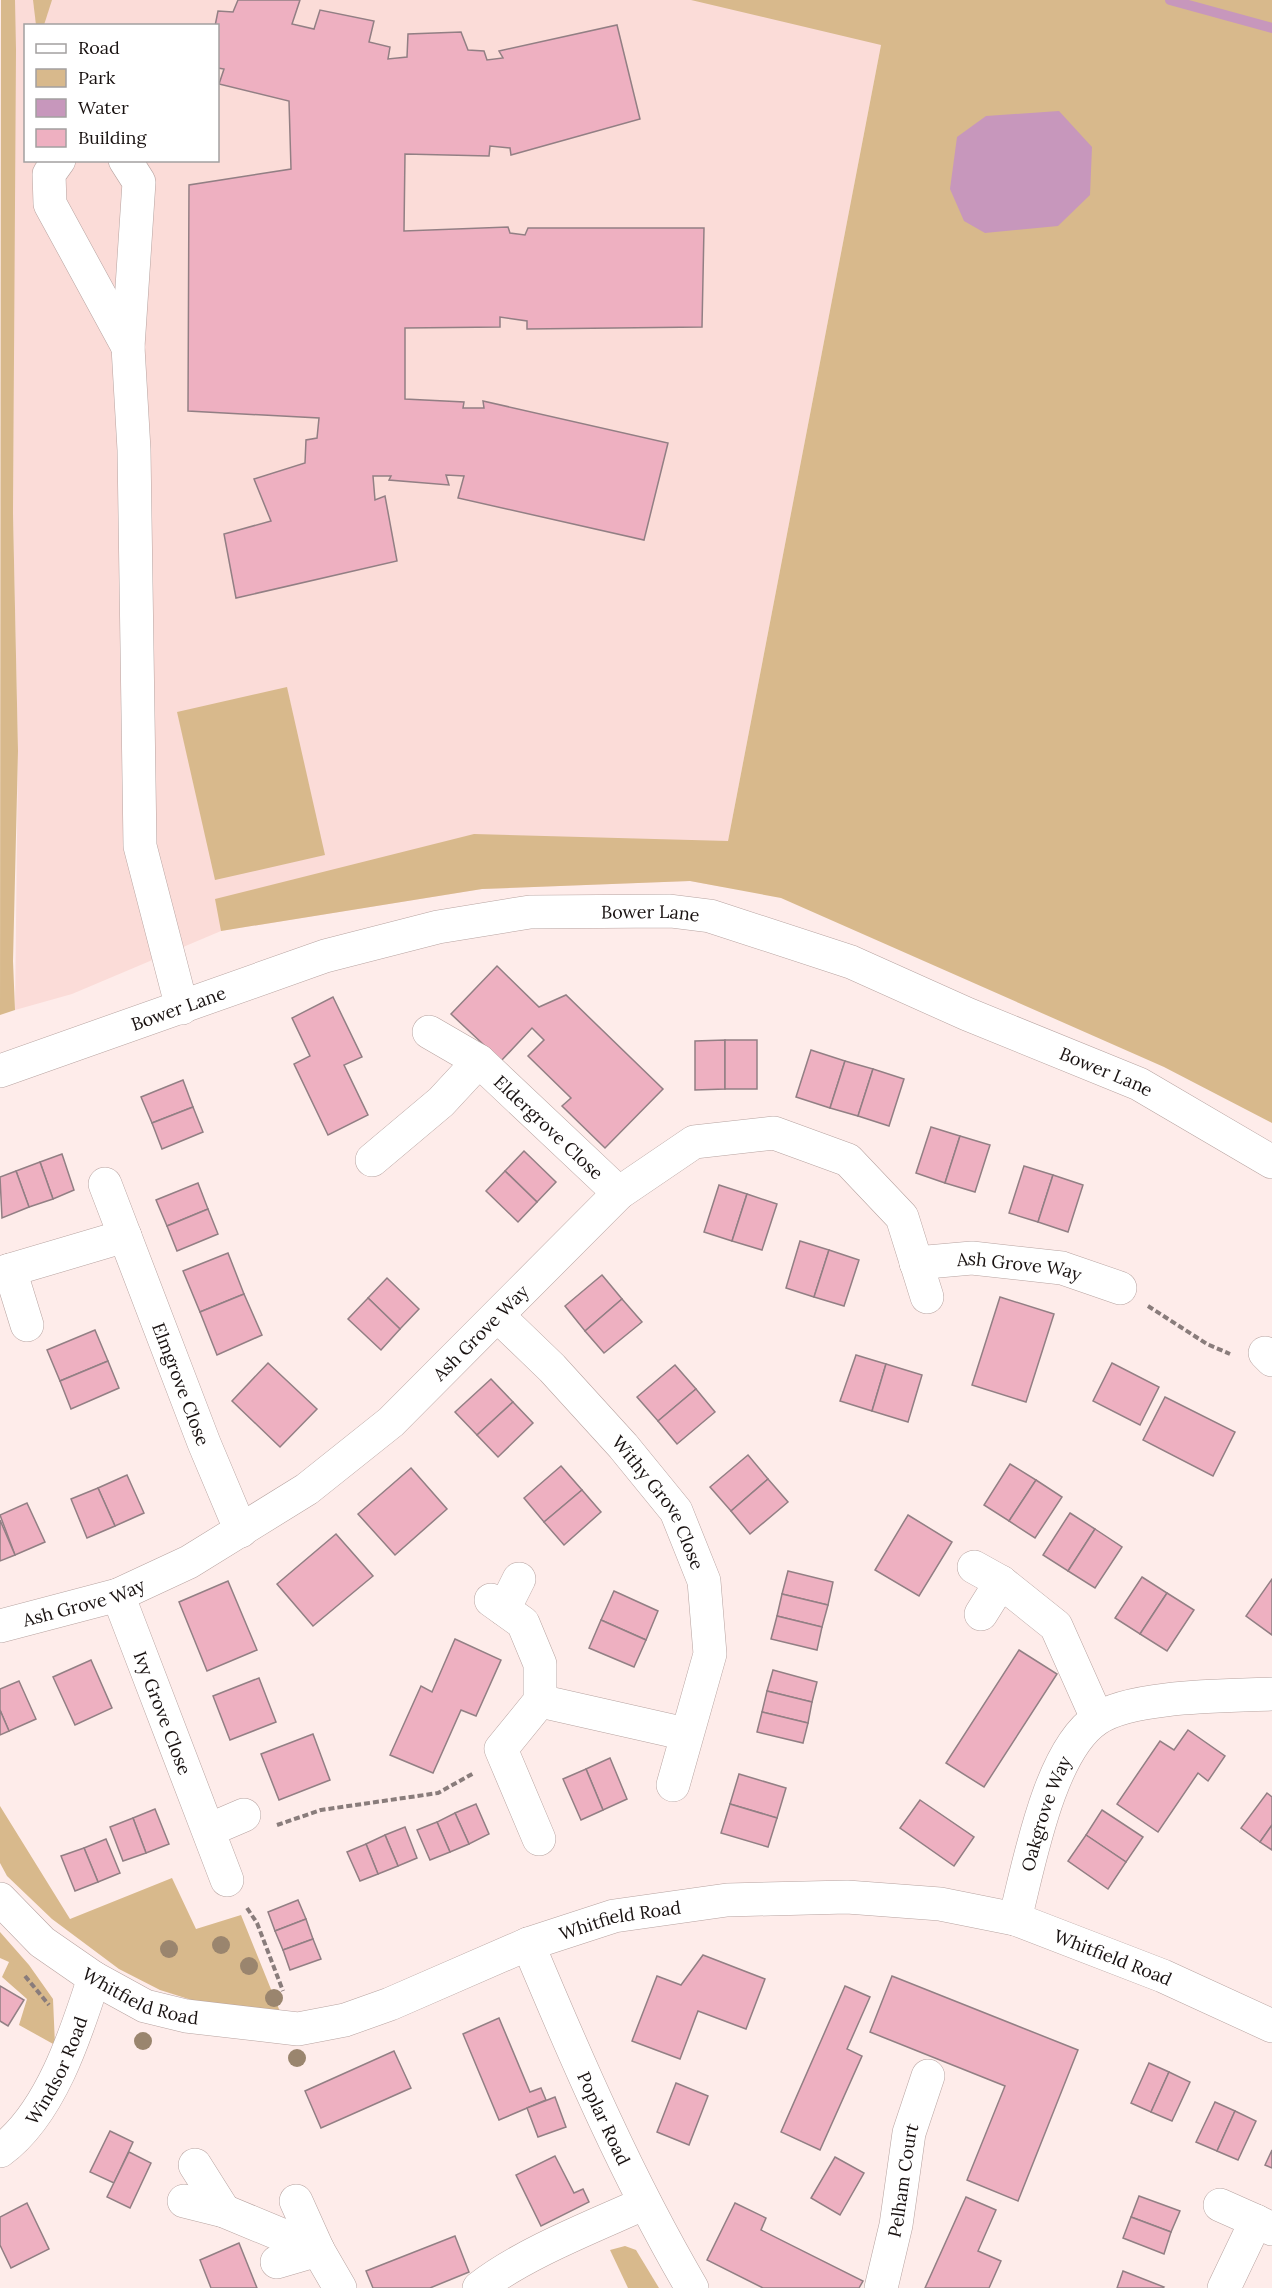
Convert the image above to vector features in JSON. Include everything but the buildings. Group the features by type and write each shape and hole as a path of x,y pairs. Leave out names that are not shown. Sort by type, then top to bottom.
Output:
{"street":[{"path":"57,162 48,174 50,204 128,347"},
{"path":"126,162 139,182 128,347 134,450 140,846 182,1008"},
{"name":"Bower Lane","path":"0,1071 325,956 438,927 530,912 670,910 710,916 851,962 967,1014 1139,1084 1272,1162"},
{"name":"Eldergrove Close","path":"429,1032 479,1061 619,1193"},
{"name":"Eldergrove Close","path":"372,1160 433,1109 479,1061"},
{"name":"Ash Grove Way","path":"0,1626 118,1595 189,1562 307,1489 391,1422 619,1193 694,1142 774,1133 848,1160 902,1217 927,1297"},
{"name":"Elmgrove Close","path":"105,1184 204,1443 241,1531"},
{"path":"27,1325 5,1271 125,1236"},
{"name":"Ash Grove Way","path":"916,1263 972,1258 1062,1268 1120,1288"},
{"name":"Withy Grove Close","path":"498,1316 552,1368 623,1446 676,1511 704,1581 710,1654 673,1785"},
{"path":"981,1614 988,1574 1056,1626 1097,1718"},
{"path":"519,1579 498,1604 523,1623 540,1664 540,1701 501,1749 539,1839"},
{"name":"Ivy Grove Close","path":"118,1595 227,1880"},
{"name":"Oakgrove Way","path":"1015,1919 1051,1788 1074,1742 1097,1718 1142,1703 1272,1694"},
{"path":"540,1701 686,1734"},
{"path":"209,1830 244,1815"},
{"name":"Whitfield Road","path":"0,1899 42,1942 94,1978 145,2006 186,2016 298,2029 345,2020 390,2004 528,1944 614,1916 727,1900 870,1899 940,1904 1015,1919 1163,1976 1272,2026"},
{"name":"Poplar Road","path":"528,1944 566,2034 645,2203 692,2288"},
{"name":"Windsor Road","path":"0,2151 11,2143 44,2099 70,2051 94,1978"},
{"name":"Pelham Court","path":"881,2288 896,2226 909,2133 928,2076"},
{"path":"195,2165 224,2211"},
{"path":"184,2201 224,2211 318,2250"},
{"path":"296,2201 318,2250 340,2288"},
{"path":"479,2288 491,2278 571,2237 645,2203"},
{"path":"1220,2205 1264,2225 1224,2288"},
{"path":"277,2262 318,2250"}],"path":[{"path":"1120,1288 1207,1344 1259,1357"},
{"path":"244,1815 270,1827 321,1810 438,1793 478,1771 501,1749"},
{"path":"227,1880 257,1923 298,2029"},
{"path":"24,1974 51,2008 70,2051"}],"shaded area":[{"path":"15,0 886,0 881,45 728,841 723,887 690,881 482,889 221,931 72,994 15,1010 18,751 13,513"}],"green space":[{"path":"1,0 15,0 13,513 18,751 13,961 15,1010 0,1015"},
{"path":"33,0 52,0 44,24 36,24"},
{"path":"691,0 1272,0 1272,1123 1164,1067 781,898 690,881 482,889 221,931 215,899 474,834 728,841 881,45"},
{"path":"287,687 325,855 215,880 177,712"},
{"path":"0,1806 70,1919 172,1878 196,1929 241,1915 283,2019 220,2009 160,1990 119,1969 52,1919 7,1876 0,1863"},
{"path":"0,1932 29,1965 53,1999 55,2045 19,2025 27,1999 2,1977 9,1962 0,1958"},
{"path":"625,2246 636,2250 659,2288 628,2288 610,2250"}],"water":[{"path":"1059,111 1092,147 1090,195 1058,226 985,233 964,221 950,189 957,137 986,116"}],"waterway":[{"path":"1170,0 1272,28"}]}
